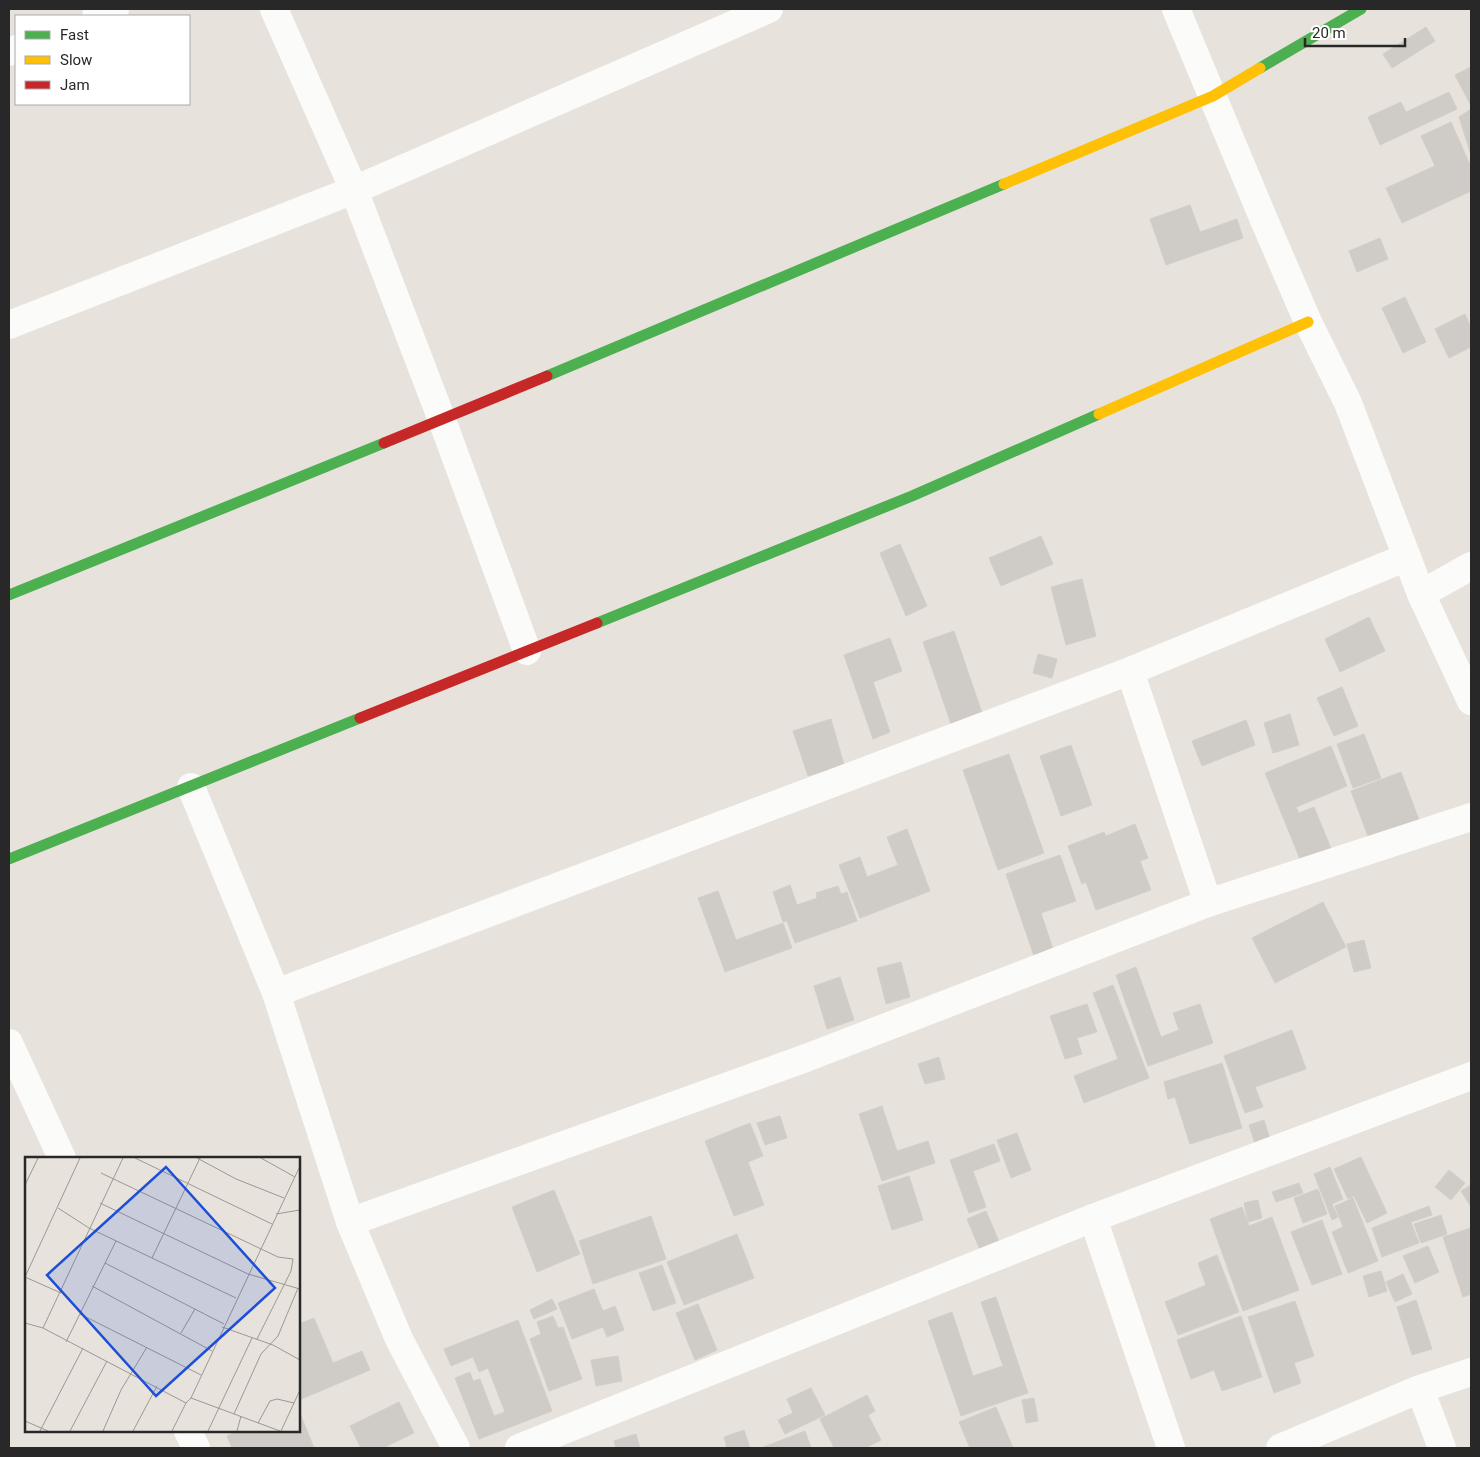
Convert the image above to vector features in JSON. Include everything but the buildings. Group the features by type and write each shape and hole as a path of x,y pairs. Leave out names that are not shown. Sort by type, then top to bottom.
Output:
{"street":[{"path":"99,15 115,9"},
{"path":"274,9 354,190 442,420 527,651"},
{"path":"9,326 354,190 769,9"},
{"path":"1176,9 1308,322 1348,403 1421,594 1471,701"},
{"path":"9,595 442,420 1213,96 1361,9"},
{"path":"9,859 912,496 1308,322"},
{"path":"276,994 1130,671 1407,557"},
{"path":"1421,594 1471,566"},
{"path":"1130,671 1208,903"},
{"path":"191,787 276,994 350,1222 399,1339 456,1448"},
{"path":"350,1222 806,1058 1208,903 1471,817"},
{"path":"9,1043 62,1157"},
{"path":"519,1448 1093,1218 1471,1076"},
{"path":"1093,1218 1171,1448"},
{"path":"1280,1448 1420,1389 1471,1372"},
{"path":"1420,1389 1442,1448"},
{"path":"188,1432 196,1448"}],"traffic: fast":[{"path":"1260,68 1361,9"},
{"path":"547,376 1004,184"},
{"path":"597,623 912,496 1099,414"},
{"path":"9,595 384,443"},
{"path":"9,859 360,718"}],"traffic: slow":[{"path":"1004,184 1213,96 1260,68"},
{"path":"1099,414 1308,322"}],"traffic: jam":[{"path":"384,443 547,376"},
{"path":"360,718 597,623"}]}
